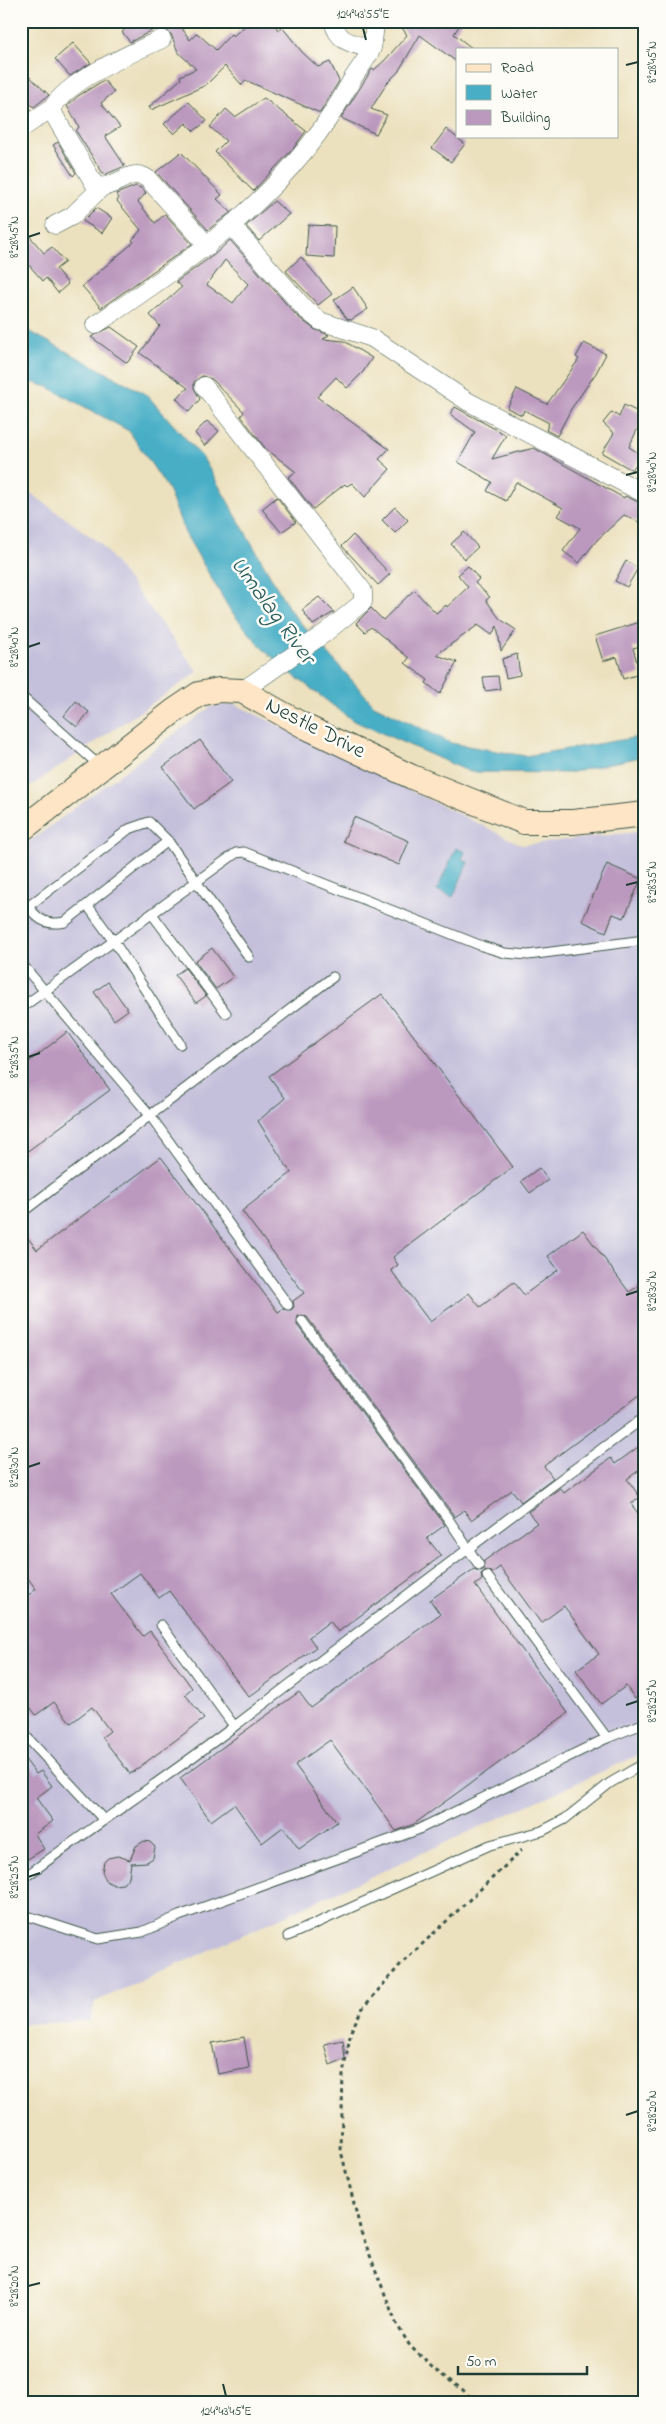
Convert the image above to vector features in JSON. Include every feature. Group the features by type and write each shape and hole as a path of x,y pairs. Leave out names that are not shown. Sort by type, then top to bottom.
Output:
{"street":[{"path":"332,21 336,34 342,40 371,49"},
{"path":"95,325 208,246 257,203 329,121 371,49 375,21"},
{"path":"21,129 52,106 64,93 126,56 162,40"},
{"path":"52,106 54,115 89,178 95,185 110,187 134,174 141,174 148,179 208,246"},
{"path":"55,225 72,216 102,187"},
{"path":"231,225 305,309 320,321 372,338 467,401 645,494"},
{"path":"204,386 363,591 363,602 325,634 251,684"},
{"name":"Nestle Drive","path":"21,830 199,694 251,684 306,726 412,777 524,822 573,822 645,814"}],"lane":[{"path":"21,696 101,767"},
{"path":"25,910 129,829 149,822 168,841 249,958"},
{"path":"21,898 25,910 44,922 54,924 65,922 88,906 168,841"},
{"path":"21,1008 114,943 230,856 244,852 482,946 505,953 528,955 645,940"},
{"path":"88,906 180,1044"},
{"path":"152,914 226,1013"},
{"path":"21,963 149,1114 288,1305"},
{"path":"21,1212 333,976"},
{"path":"302,1321 427,1490 478,1566"},
{"path":"21,1880 234,1726 467,1548 645,1417"},
{"path":"488,1576 607,1738"},
{"path":"161,1625 234,1726"},
{"path":"21,1914 98,1939 142,1932 179,1916 417,1830 607,1738 645,1723"},
{"path":"21,1731 103,1819"},
{"path":"288,1936 490,1845 542,1831 565,1819 610,1783 645,1763"}],"path":[{"path":"476,2403 464,2390 434,2370 410,2346 396,2323 361,2232 340,2151 343,2074 351,2031 362,2009 400,1965 542,1831"}],"shaded area":[{"path":"21,486 101,544 198,672 21,793"},
{"path":"235,704 522,845 645,831 645,1752 95,2002 90,2021 21,2024 21,848 212,706"}],"water":[{"name":"Umalag River","path":"21,327 146,394 203,458 291,612 374,705 451,743 525,756 645,736 645,756 568,773 470,772 352,720 288,671 263,649 230,610 185,533 168,489 129,431 48,387 21,379"},
{"path":"456,848 465,852 462,859 468,862 453,897 437,890"}],"building":[{"path":"135,21 148,21 155,29 130,42 122,32"},
{"path":"177,21 190,40 197,33 216,50 231,34 233,36 246,25 254,21 272,21 278,30 282,27 302,52 318,67 330,62 339,81 320,113 245,80 242,85 225,66 206,85 151,110 149,107 181,79 180,76 196,69 178,52 171,34 165,29"},
{"path":"397,21 462,21 454,34 472,48 456,48 456,61 420,35 398,72 387,83 371,109 387,115 376,134 341,118 372,69 374,70 385,60 407,35"},
{"path":"73,43 91,63 70,76 55,59"},
{"path":"30,77 49,95 34,107 21,96 21,84"},
{"path":"104,80 114,92 101,103 120,127 105,136 125,166 104,175 76,131 79,127 67,106 78,96"},
{"path":"264,98 306,131 292,150 253,191 215,152 226,141 210,127 226,109 235,117"},
{"path":"189,102 207,121 194,131 186,123 174,134 164,124"},
{"path":"446,129 465,144 451,162 432,148"},
{"path":"58,142 76,173 73,176 53,145"},
{"path":"181,152 222,195 217,199 231,212 208,230 156,172"},
{"path":"136,186 146,193 138,202 155,223 165,214 192,244 101,308 82,286 134,242 132,240 141,230 117,201 119,198 116,194"},
{"path":"274,201 289,214 259,241 246,226"},
{"path":"96,208 112,218 102,233 83,221"},
{"path":"308,225 335,226 334,258 306,256"},
{"path":"21,226 44,253 52,247 65,262 56,269 68,284 58,293 46,278 43,281 21,256"},
{"path":"230,240 297,316 314,329 329,335 323,339 344,341 372,358 363,372 347,388 336,377 317,397 389,449 379,459 390,469 365,497 352,483 347,486 345,484 313,509 288,477 296,472 265,448 241,416 244,412 212,379 202,376 194,382 194,388 200,399 189,412 176,398 188,388 140,353 160,326 150,315 182,287 176,282 215,254","holes":["225,260 248,284 233,303 207,285"]},
{"path":"301,257 332,294 318,305 286,271"},
{"path":"353,287 368,309 351,320 347,319 334,300"},
{"path":"111,327 139,347 127,363 91,337"},
{"path":"584,343 606,354 596,373 571,409 557,436 546,430 549,423 524,410 522,415 507,408 517,389 547,404 579,359 576,357"},
{"path":"624,405 644,415 629,447 642,455 632,470 602,453 614,433 603,423 612,412 619,417"},
{"path":"455,407 506,435 492,459 534,448 624,498 625,496 645,505 645,525 624,515 597,540 579,563 563,551 580,528 558,516 563,508 516,482 506,501 487,491 492,482 458,462 475,432 450,414"},
{"path":"207,421 219,431 205,446 195,433"},
{"path":"277,497 296,522 281,532 262,509"},
{"path":"395,507 408,520 395,533 382,520"},
{"path":"464,532 478,547 465,559 451,544"},
{"path":"353,535 390,574 378,585 342,546"},
{"path":"626,561 638,568 627,587 615,581"},
{"path":"468,566 479,579 475,583 490,597 486,600 500,619 516,630 501,651 497,626 492,635 478,625 436,655 457,662 440,694 426,683 428,680 405,663 409,658 371,627 365,632 356,623 371,608 383,620 414,590 436,613 446,605 447,607 468,587 458,575"},
{"path":"319,597 334,612 313,625 302,610"},
{"path":"640,622 642,629 645,628 645,645 633,648 640,674 623,679 617,657 603,661 595,636"},
{"path":"517,654 520,675 506,678 502,659"},
{"path":"498,676 500,689 485,691 483,677"},
{"path":"76,701 89,712 77,727 64,716"},
{"path":"200,740 231,782 194,809 163,767"},
{"path":"354,817 409,841 399,865 343,841"},
{"path":"607,864 641,879 624,918 613,914 606,932 582,921"},
{"path":"212,948 233,977 216,989 195,961"},
{"path":"185,968 206,996 196,1003 175,975"},
{"path":"108,982 128,1010 114,1020 94,992"},
{"path":"382,994 513,1167 393,1257 398,1265 391,1270 430,1322 469,1293 480,1307 514,1282 524,1295 558,1270 548,1256 583,1230 629,1292 639,1286 645,1294 645,1391 544,1466 553,1478 521,1502 512,1490 471,1520 464,1510 455,1517 307,1317 298,1316 297,1325 445,1525 427,1538 441,1556 338,1632 330,1621 309,1637 316,1647 249,1697 169,1591 159,1598 140,1573 111,1594 143,1636 150,1631 192,1688 185,1694 204,1719 130,1774 102,1737 110,1731 92,1707 71,1723 54,1702 36,1715 21,1695 21,1601 36,1589 21,1569 21,1229 37,1250 161,1157 278,1312 283,1309 291,1310 294,1307 293,1301 304,1293 242,1211 291,1173 258,1121 285,1098 269,1076"},
{"path":"67,1032 110,1090 21,1156 21,1068"},
{"path":"539,1168 548,1180 530,1193 521,1181"},
{"path":"645,1442 645,1466 627,1479 640,1497 631,1504 645,1523 645,1692 635,1699 626,1686 601,1704 576,1670 599,1654 564,1606 541,1623 500,1567 492,1573 486,1570 481,1574 482,1580 475,1585 568,1713 414,1824 396,1831 330,1740 295,1765 337,1822 299,1849 283,1827 262,1843 234,1804 211,1821 180,1778 299,1692 311,1708 440,1614 430,1600 474,1569 483,1570 484,1561 537,1523 528,1512 560,1488 564,1493 611,1458 615,1464"},
{"path":"21,1754 36,1774 41,1771 52,1786 36,1798 53,1821 35,1834 44,1849 21,1863"},
{"path":"144,1841 150,1842 155,1847 153,1858 147,1862 131,1863 129,1877 123,1884 114,1885 106,1881 102,1872 104,1862 108,1858 118,1856 130,1860 136,1846"},
{"path":"244,2037 249,2068 218,2074 212,2043"},
{"path":"343,2040 345,2059 330,2065 324,2044"}]}
